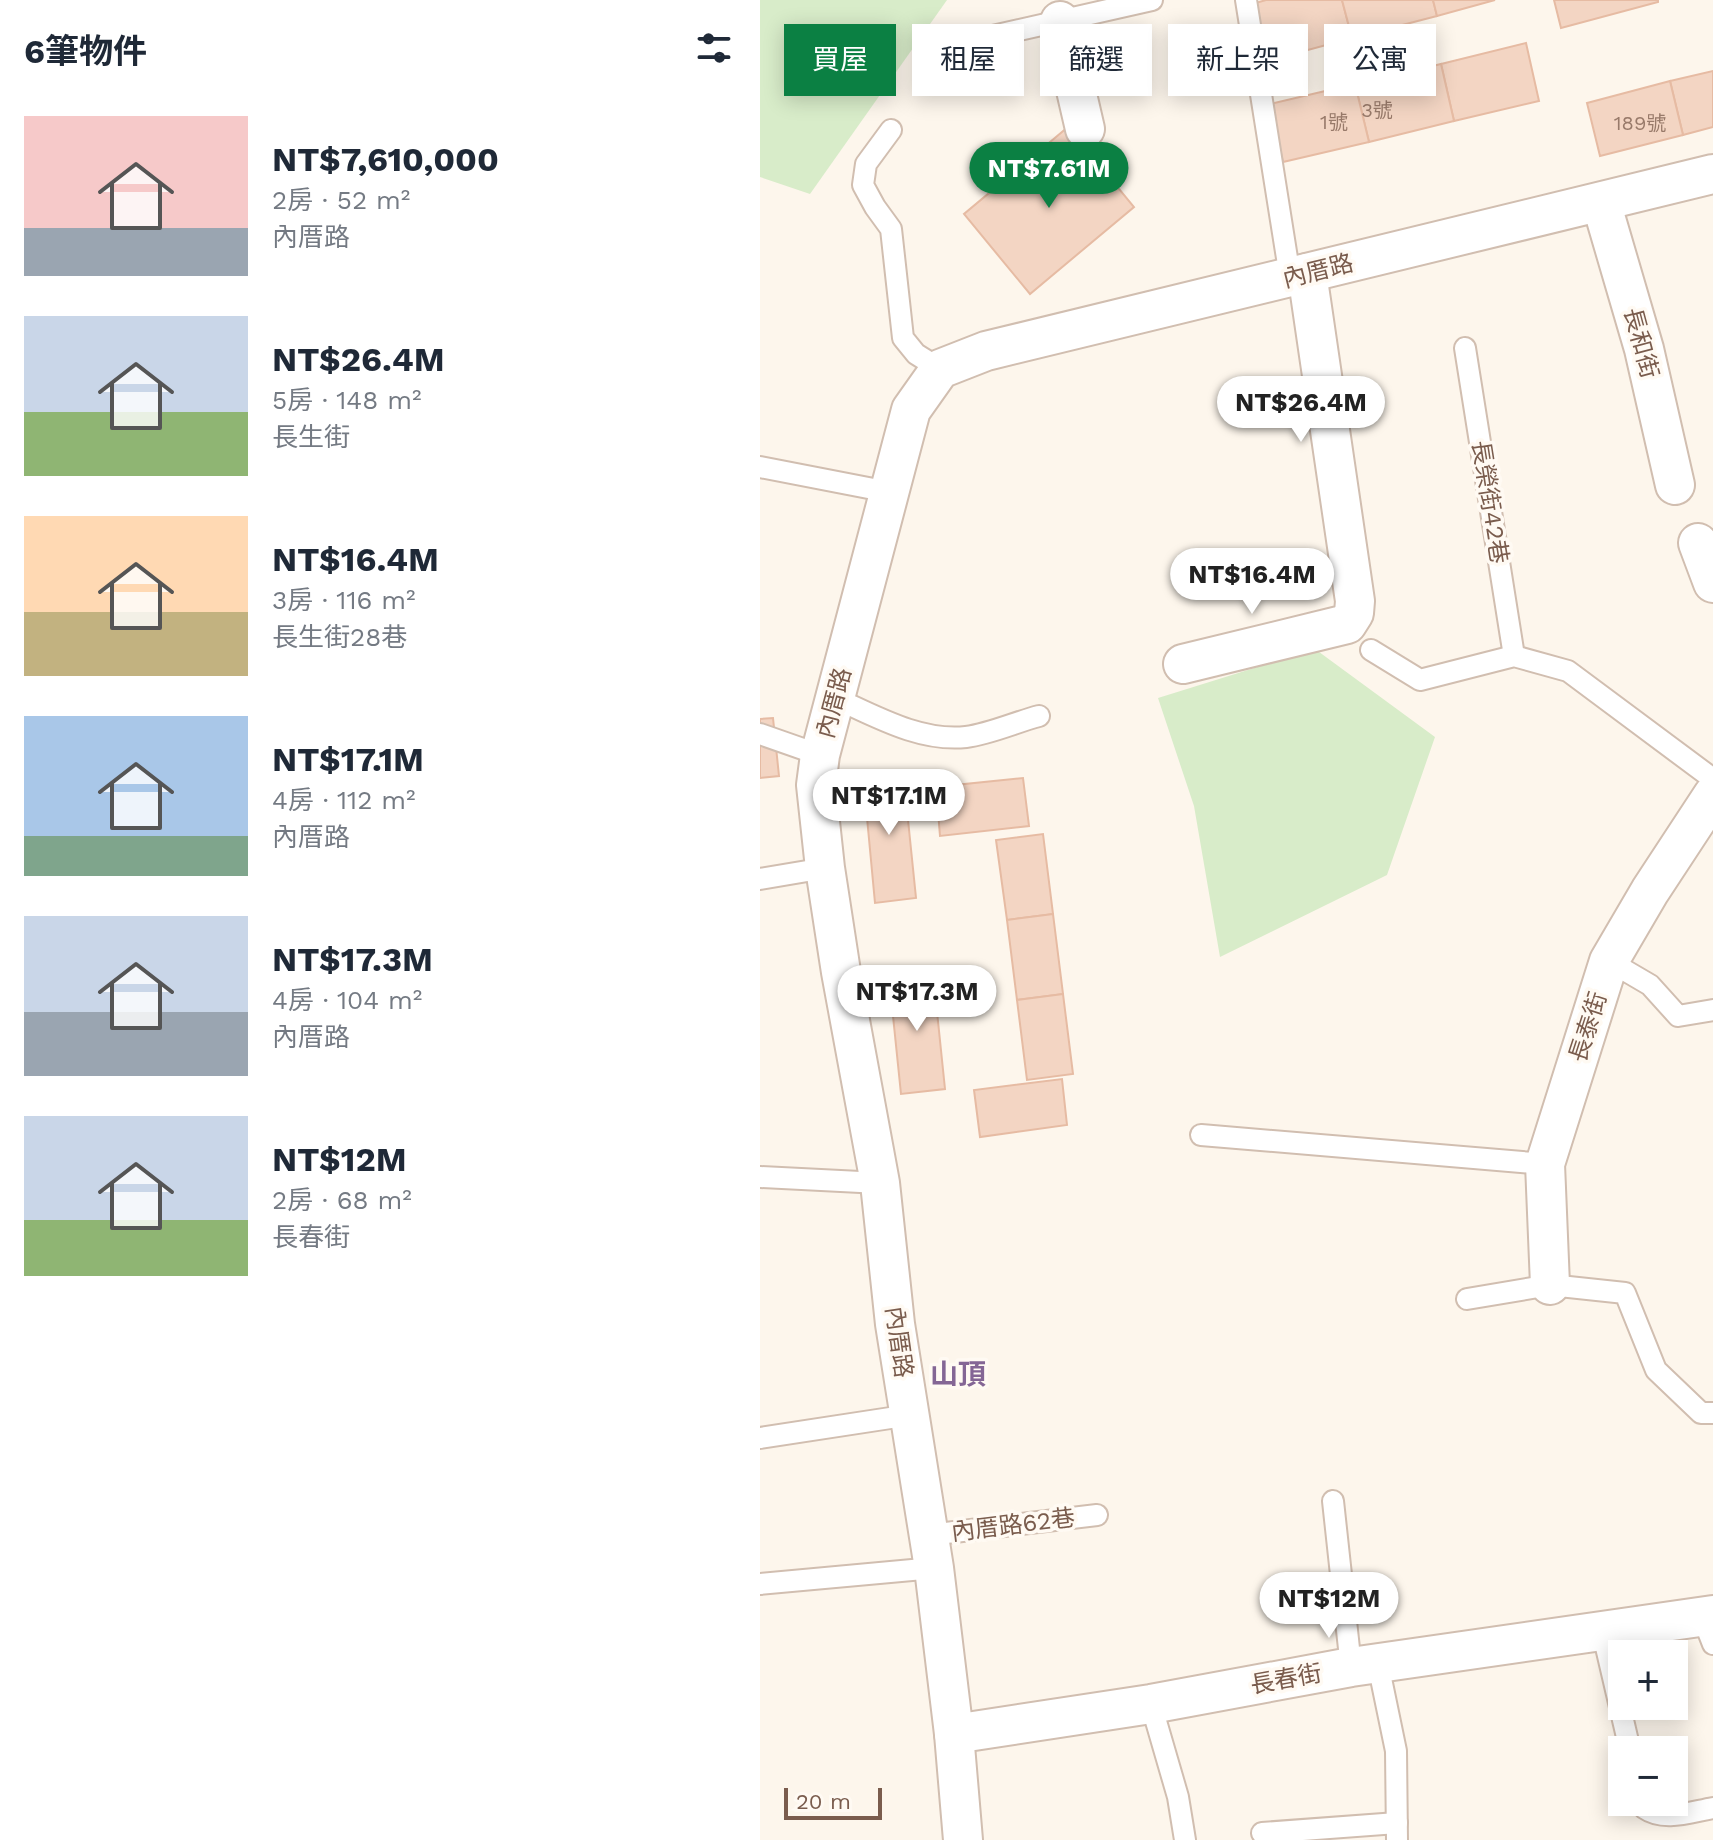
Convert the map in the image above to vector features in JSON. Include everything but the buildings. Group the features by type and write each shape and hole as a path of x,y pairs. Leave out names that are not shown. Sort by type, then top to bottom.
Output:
{"street":[{"path":"1060,21 1085,129"},
{"name":"內厝路","path":"963,1840 932,1551 895,1324 880,1183 841,972 816,785 820,755 911,410 940,369 986,351 1713,174"},
{"name":"長和街","path":"1601,202 1644,349 1675,485"},
{"path":"1183,664 1347,624 1354,613 1355,601 1299,275"},
{"path":"1698,543 1713,583"},
{"name":"長泰街","path":"1550,1285 1545,1164 1609,961 1650,891 1713,795"},
{"name":"長春街","path":"954,1734 1602,1630 1709,1625"}],"lane":[{"path":"1024,29 1152,0"},
{"path":"1246,0 1299,275"},
{"path":"891,130 866,164 863,185 891,229 903,338 916,354 940,369"},
{"name":"長榮街42巷","path":"1465,348 1514,656"},
{"path":"760,467 889,492"},
{"path":"1371,650 1420,680 1514,656 1568,671 1713,779"},
{"path":"835,698 896,725 925,734 966,737 1039,716"},
{"path":"760,734 820,755"},
{"path":"760,879 825,868"},
{"path":"1609,961 1650,985 1678,1016 1713,1010"},
{"path":"1201,1135 1545,1164"},
{"path":"760,1177 880,1183"},
{"path":"1467,1299 1550,1285 1625,1293 1656,1370 1701,1413 1713,1413"},
{"path":"760,1438 910,1415"},
{"path":"1262,1833 1397,1831 1396,1751 1365,1666 1333,1501"},
{"name":"內厝路62巷","path":"760,1584 1097,1515"},
{"path":"1602,1630 1627,1736"},
{"path":"1151,1704 1178,1797 1185,1840"},
{"path":"1688,1812 1713,1808"}],"green space":[{"path":"760,0 947,0 930,24 912,24 912,50 896,72 896,24 784,24 784,96 879,96 810,194 760,177"},
{"path":"1315,649 1435,737 1387,875 1220,957 1194,806 1158,698"}],"district":[{"name":"山頂","path":"958,1374"}]}
